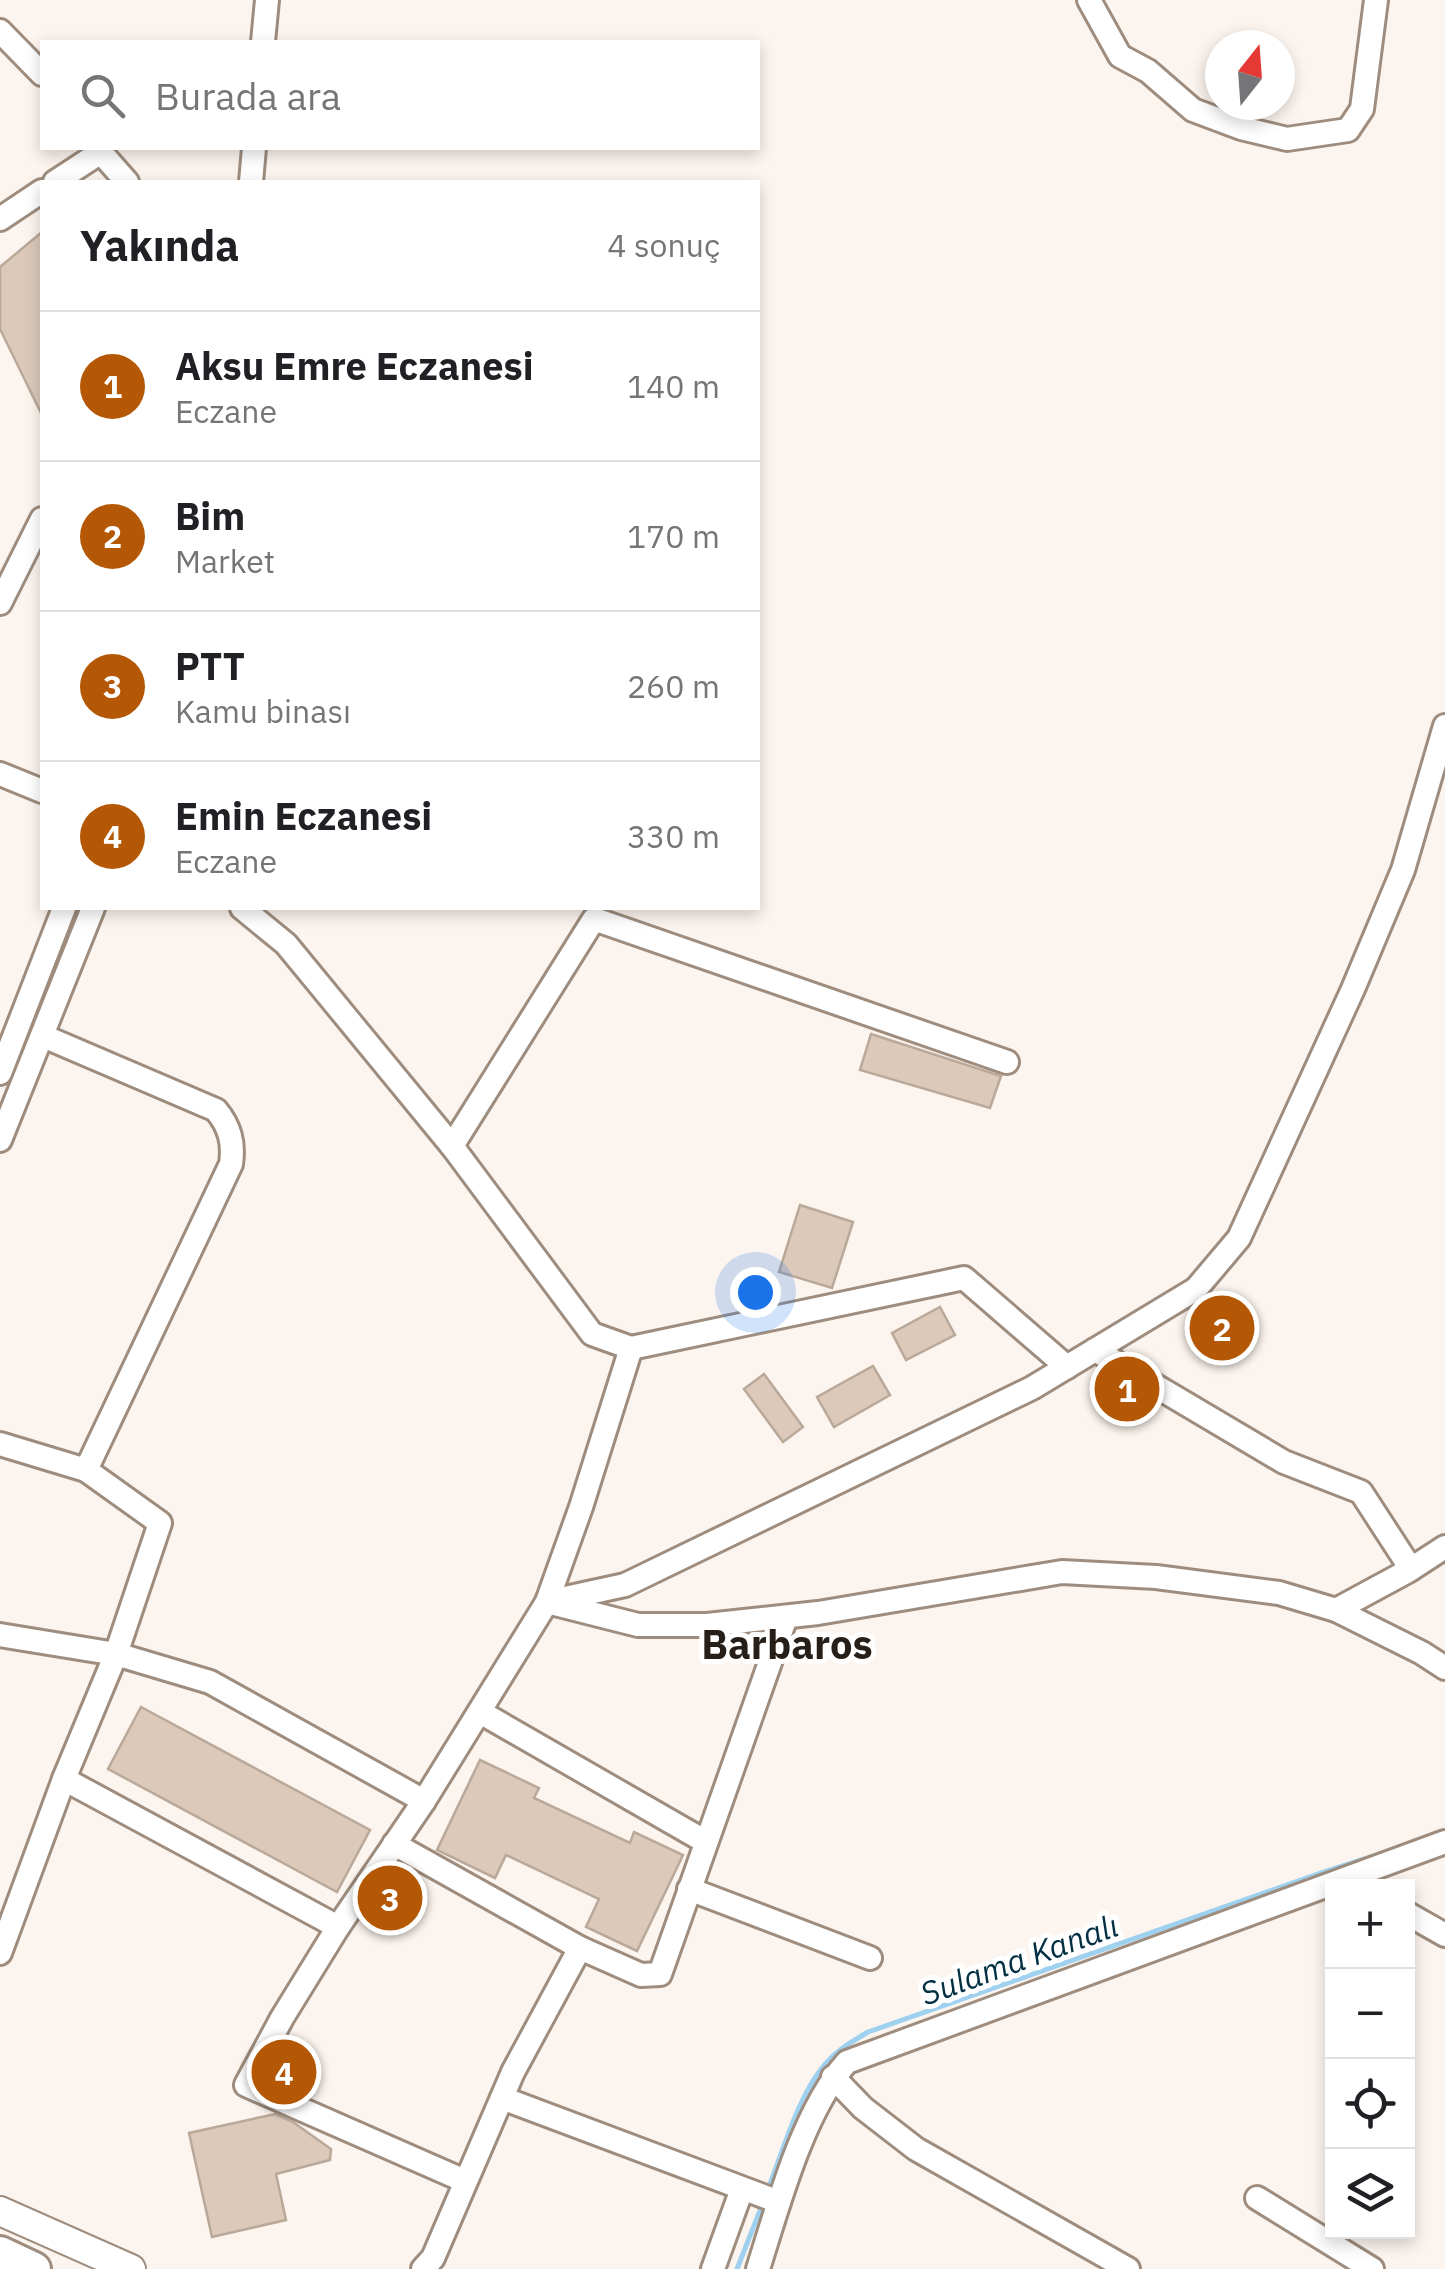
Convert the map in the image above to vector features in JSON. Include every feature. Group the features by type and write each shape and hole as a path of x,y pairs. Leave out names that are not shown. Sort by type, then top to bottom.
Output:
{"highway":[{"path":"0,2253 34,2269"}],"main road":[{"path":"0,2211 131,2269"}],"street":[{"path":"263,40 266,0"},
{"path":"1088,0 1120,56 1148,71 1193,110 1241,128 1287,139 1348,130 1362,109 1376,0"},
{"path":"0,31 40,72"},
{"path":"59,180 99,150 125,180"},
{"path":"251,180 254,150"},
{"path":"0,220 40,192"},
{"path":"0,603 40,523"},
{"path":"547,1602 625,1584 1014,1397 1196,1289 1239,1238 1353,990 1403,870 1445,726"},
{"path":"0,774 40,790"},
{"path":"0,1073 63,910"},
{"path":"0,1140 92,910"},
{"path":"244,910 286,944 452,1146 592,1334 631,1348 964,1278 1067,1367"},
{"path":"452,1146 594,919 1007,1062"},
{"path":"43,1036 216,1110 230,1130 232,1142 231,1164 86,1470"},
{"path":"466,2181 246,2085 338,1927 424,1802 547,1602 631,1348"},
{"path":"1095,1350 1284,1462 1360,1492 1411,1569"},
{"path":"0,1444 86,1470 160,1524 116,1654 10,1895 0,1953"},
{"path":"1336,1610 1445,1547"},
{"path":"547,1602 638,1625 707,1625 786,1617 1062,1572 1156,1576 1279,1593 1336,1610 1445,1668"},
{"path":"394,1844 580,1948 642,1975 660,1974 786,1617"},
{"path":"0,1635 116,1654 210,1682 424,1802"},
{"path":"480,1712 706,1842"},
{"path":"64,1779 338,1927"},
{"path":"1362,1879 1445,1842"},
{"path":"689,1890 870,1958"},
{"path":"713,2269 833,2077 847,2062 1325,1893"},
{"path":"1415,1918 1445,1936"},
{"path":"423,2269 432,2258 513,2072 580,1948"},
{"path":"833,2077 863,2108 916,2148 1128,2269"},
{"path":"502,2098 761,2196"},
{"path":"758,2269 761,2196"},
{"path":"1257,2198 1372,2269"}],"building":[{"path":"40,234 40,411 0,329 0,267"},
{"path":"871,1034 1001,1076 990,1108 860,1070"},
{"path":"800,1205 853,1222 832,1288 779,1272"},
{"path":"940,1307 955,1335 906,1360 892,1333"},
{"path":"873,1366 890,1395 834,1427 817,1397"},
{"path":"764,1374 803,1427 783,1442 744,1389"},
{"path":"141,1707 370,1830 337,1892 108,1769"},
{"path":"480,1760 539,1788 534,1798 630,1843 634,1832 683,1855 637,1951 586,1927 599,1899 506,1855 495,1878 437,1850"},
{"path":"275,2114 331,2149 330,2160 276,2174 286,2220 212,2237 189,2133"}],"waterway":[{"name":"Sulama Kanalı","path":"767,2192 809,2087 834,2055 868,2032 1386,1852"},
{"name":"Sulama Kanalı","path":"737,2269 763,2203"}],"place":[{"name":"Bim","path":"1222,1328"},
{"name":"Aksu Emre Eczanesi","path":"1127,1389"},
{"name":"PTT","path":"390,1898"},
{"name":"Emin Eczanesi","path":"284,2072"}],"district":[{"name":"Barbaros","path":"787,1644"}]}
